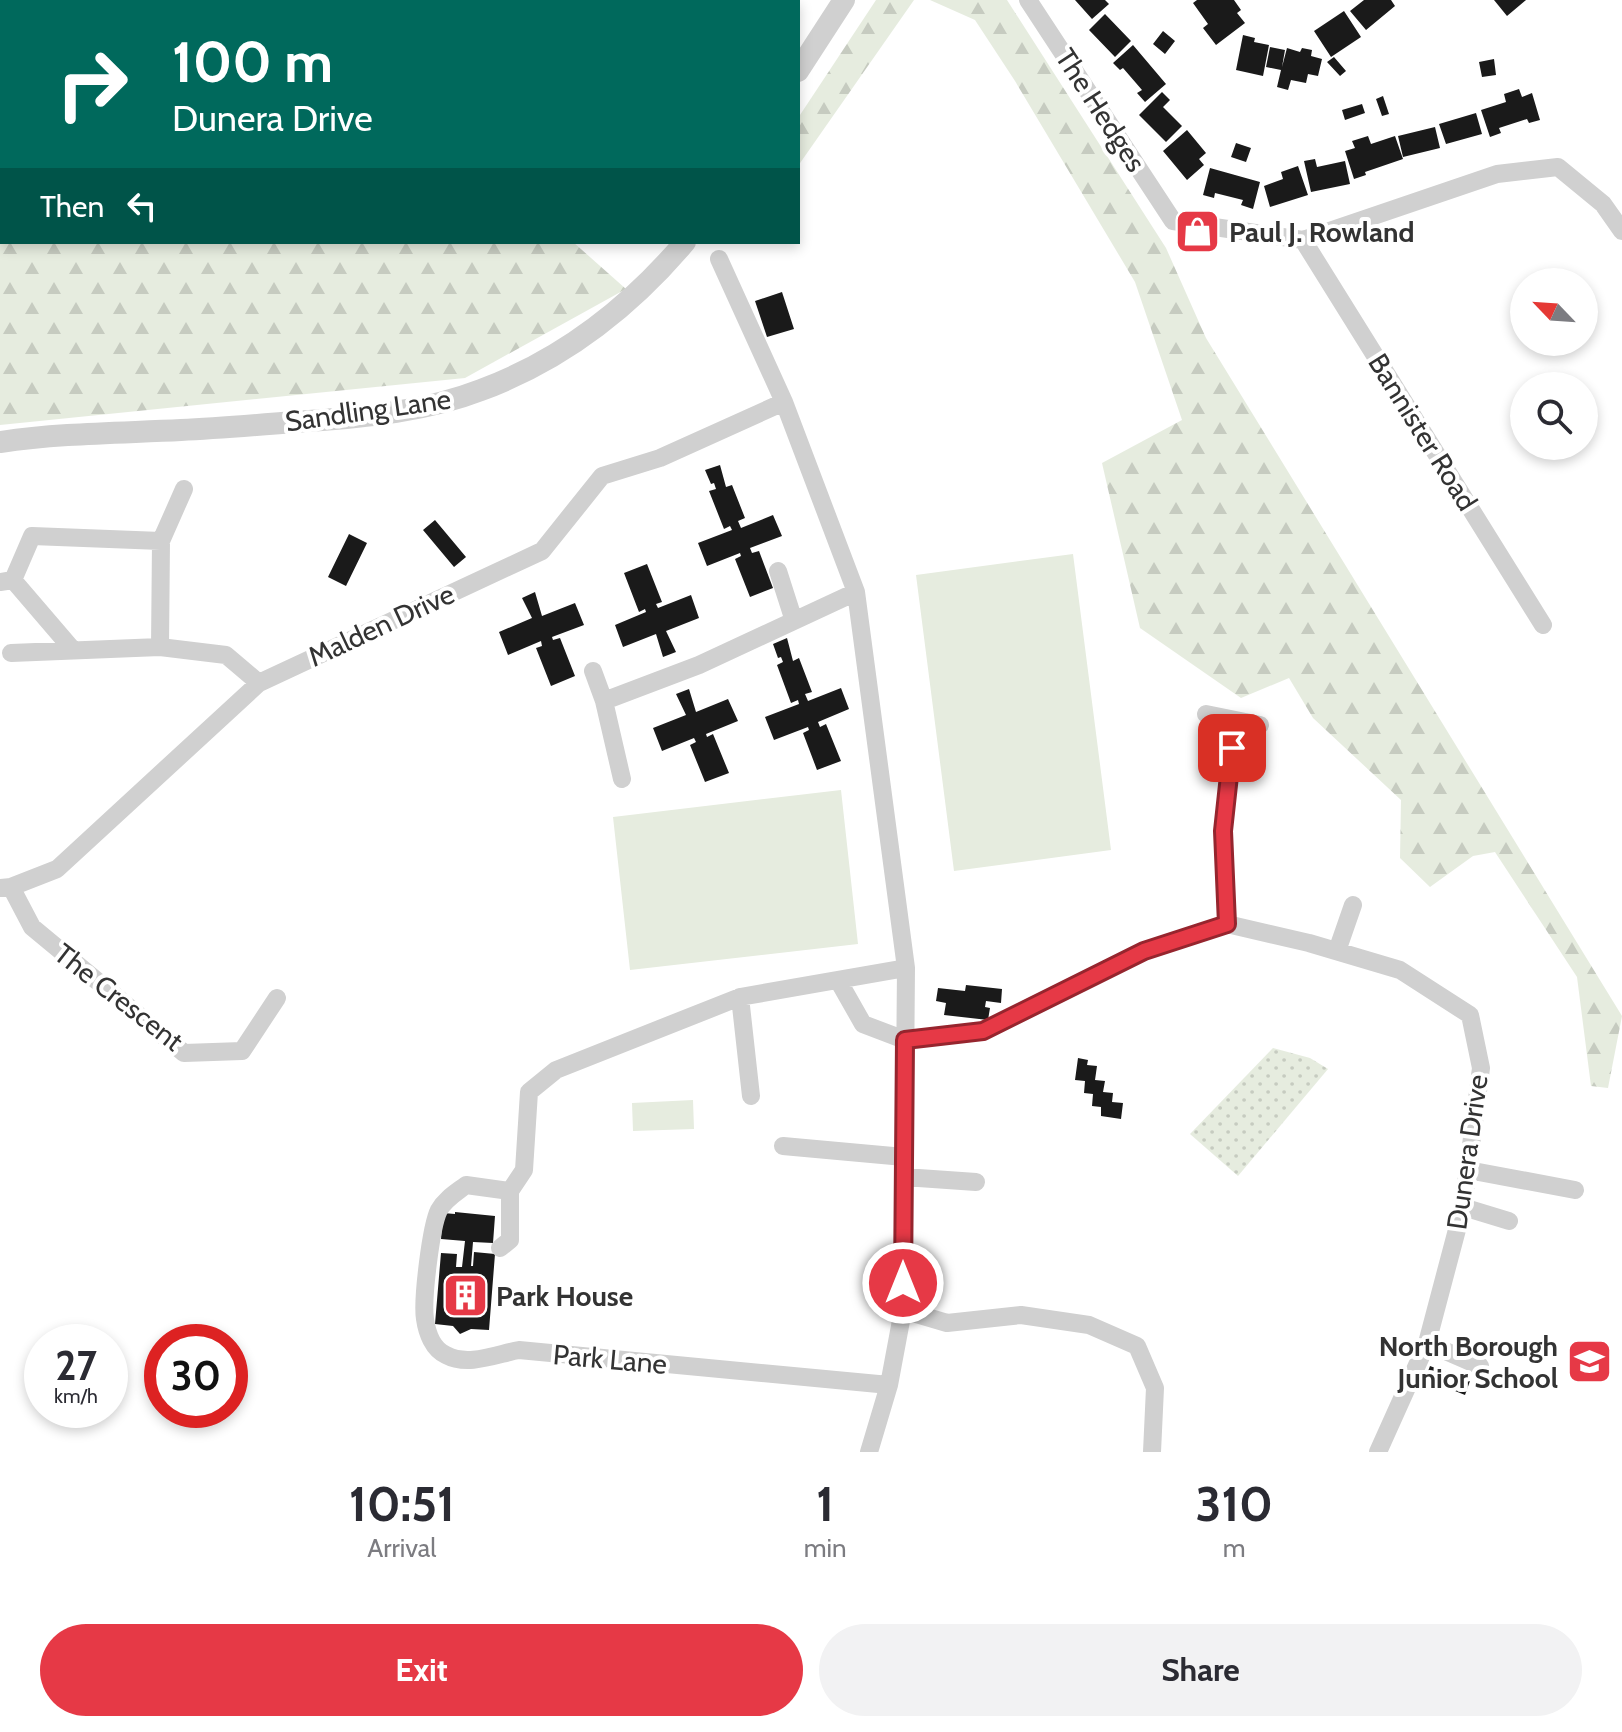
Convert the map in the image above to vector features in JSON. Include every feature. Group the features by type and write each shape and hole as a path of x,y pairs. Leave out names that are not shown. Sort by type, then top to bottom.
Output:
{"street":[{"path":"419,0 443,0"},
{"path":"800,68 844,0"},
{"name":"The Hedges","path":"1028,0 1173,221 1303,240"},
{"path":"1303,240 1497,174 1558,167 1603,204 1622,231"},
{"name":"Bannister Road","path":"1303,240 1543,625"},
{"name":"Sandling Lane","path":"0,442 99,432 341,419 409,409 481,390 535,365 593,330 638,294 683,244"},
{"path":"719,259 784,402 856,592 906,968 903,1310 889,1385 869,1452"},
{"name":"Malden Drive","path":"5,888 57,869 259,683 542,551 602,476 660,458 784,402"},
{"path":"160,647 161,541 184,489"},
{"path":"73,650 7,581 32,536 161,541"},
{"path":"778,571 794,621"},
{"path":"604,701 699,665 856,592"},
{"path":"11,653 160,647 226,655 259,683"},
{"path":"593,671 604,701 622,779"},
{"path":"1206,714 1260,725"},
{"path":"838,980 863,1024 905,1040 983,1031 1144,951 1227,924 1223,831 1235,720"},
{"name":"The Crescent","path":"5,888 32,927 184,1053 242,1051 277,998"},
{"path":"1337,951 1353,905"},
{"name":"Dunera Drive","path":"1227,924 1400,970 1470,1015 1481,1068 1463,1207 1427,1343 1378,1452"},
{"path":"500,1248 510,1240 510,1191 524,1170 529,1092 556,1070 740,997 906,968"},
{"path":"740,997 751,1096"},
{"path":"783,1146 904,1157"},
{"path":"1468,1170 1575,1190"},
{"path":"904,1177 976,1182"},
{"name":"Park Lane","path":"510,1191 466,1185 439,1210 430,1249 425,1318 431,1342 447,1356 475,1360 519,1350 889,1385"},
{"path":"1463,1207 1509,1221"},
{"path":"903,1310 947,1323 1021,1315 1089,1325 1137,1346 1155,1388 1152,1452"},
{"path":"1427,1343 1480,1366"}],"green space":[{"path":"876,0 914,0 800,163 800,115"},
{"path":"930,0 1007,0 1166,248 1206,338 1622,1016 1608,1088 1591,1086 1577,977 1495,852 1473,856 1430,887 1400,858 1401,800 1313,718 1289,678 1241,698 1140,628 1102,463 1182,420 1135,282 1015,81 975,20"},
{"path":"0,244 575,244 626,289 465,378 0,425"},
{"path":"1073,554 1111,850 954,871 916,575"},
{"path":"841,790 858,944 630,970 613,817"},
{"path":"1273,1048 1310,1058 1328,1069 1238,1176 1190,1134"},
{"path":"693,1100 694,1129 633,1131 632,1103"}],"building":[{"path":"1075,0 1105,0 1109,4 1092,19"},
{"path":"1197,0 1234,0 1241,10 1237,13 1245,23 1216,45 1203,28 1208,24 1193,3"},
{"path":"1364,0 1391,0 1395,6 1366,30 1350,11"},
{"path":"1494,0 1526,0 1507,16"},
{"path":"1344,11 1361,37 1331,57 1314,31"},
{"path":"1105,14 1131,41 1115,57 1089,30"},
{"path":"1163,31 1175,41 1165,54 1153,44"},
{"path":"1243,35 1255,38 1254,42 1269,45 1263,76 1236,70"},
{"path":"1133,45 1166,84 1145,102 1137,93 1142,90 1123,68 1120,70 1113,63"},
{"path":"1270,47 1285,50 1282,67 1287,48 1300,52 1302,48 1312,50 1311,56 1322,59 1318,76 1308,74 1306,83 1291,80 1288,90 1277,87 1281,70 1266,67"},
{"path":"1334,57 1346,71 1340,76 1327,62"},
{"path":"1494,59 1496,75 1482,77 1479,62"},
{"path":"1519,89 1522,97 1532,93 1540,120 1529,123 1527,119 1499,128 1501,133 1490,137 1481,110 1506,102 1504,94"},
{"path":"1162,92 1170,100 1163,107 1182,126 1166,142 1139,115"},
{"path":"1383,96 1389,114 1382,116 1376,99"},
{"path":"1362,104 1365,113 1345,120 1342,110"},
{"path":"1476,113 1482,134 1446,144 1439,124"},
{"path":"1435,127 1440,148 1403,157 1398,136"},
{"path":"1187,130 1206,153 1199,159 1204,165 1187,180 1163,151"},
{"path":"1368,136 1371,144 1395,136 1403,159 1354,179 1345,151 1355,148 1352,141"},
{"path":"1236,143 1251,148 1246,162 1231,157"},
{"path":"1315,159 1317,167 1345,161 1350,184 1311,192 1304,161"},
{"path":"1298,166 1308,195 1270,207 1264,186 1283,179 1281,172"},
{"path":"1210,168 1260,182 1253,209 1241,205 1243,200 1215,193 1214,198 1203,195"},
{"path":"782,292 794,329 767,337 755,301"},
{"path":"720,465 726,487 732,485 745,518 738,521 741,528 773,515 782,536 750,548 752,553 759,551 773,588 750,597 735,559 741,556 740,553 707,566 698,543 732,530 730,526 724,529 709,491 716,489 705,470"},
{"path":"435,520 466,557 454,567 423,530"},
{"path":"349,534 367,543 346,586 328,577"},
{"path":"647,564 662,602 656,604 658,608 691,595 699,618 666,631 676,652 663,657 656,634 623,647 615,625 646,612 645,609 639,612 624,573"},
{"path":"535,592 542,616 575,603 584,625 552,637 553,640 560,638 575,676 551,686 536,648 542,646 541,641 508,655 499,632 532,618 522,598"},
{"path":"787,638 793,661 799,658 812,692 805,694 808,701 841,688 849,709 818,722 820,727 826,724 841,761 817,770 803,733 809,730 808,727 774,740 765,717 799,704 798,700 791,703 777,665 783,662 781,657 778,658 773,644"},
{"path":"689,689 696,712 728,699 738,721 706,734 707,737 713,734 729,773 705,782 690,745 696,742 694,738 662,751 653,728 686,715 676,694"},
{"path":"966,985 1002,989 1001,1003 986,1001 985,1007 990,1008 988,1020 944,1015 946,1003 936,1001 938,988 965,991"},
{"path":"1078,1058 1088,1060 1087,1065 1097,1066 1095,1080 1105,1081 1103,1092 1113,1093 1112,1102 1123,1103 1121,1119 1101,1116 1101,1107 1092,1106 1093,1094 1084,1093 1085,1081 1075,1080"},
{"name":"Park House","path":"443,1213 495,1216 493,1243 473,1242 471,1266 474,1252 495,1254 489,1330 471,1329 460,1334 453,1326 435,1324 441,1253 457,1254 456,1267 462,1267 465,1241 441,1239"},
{"path":"1430,1366 1470,1381 1465,1395 1425,1379"}],"place":[{"name":"Paul J. Rowland","path":"1198,232"},
{"name":"Park House","path":"465,1296"},
{"name":"North Borough Junior School","path":"1589,1362"}],"route":[{"path":"903,1283 905,1040 983,1031 1144,951 1227,924 1223,831 1232,748"}]}
